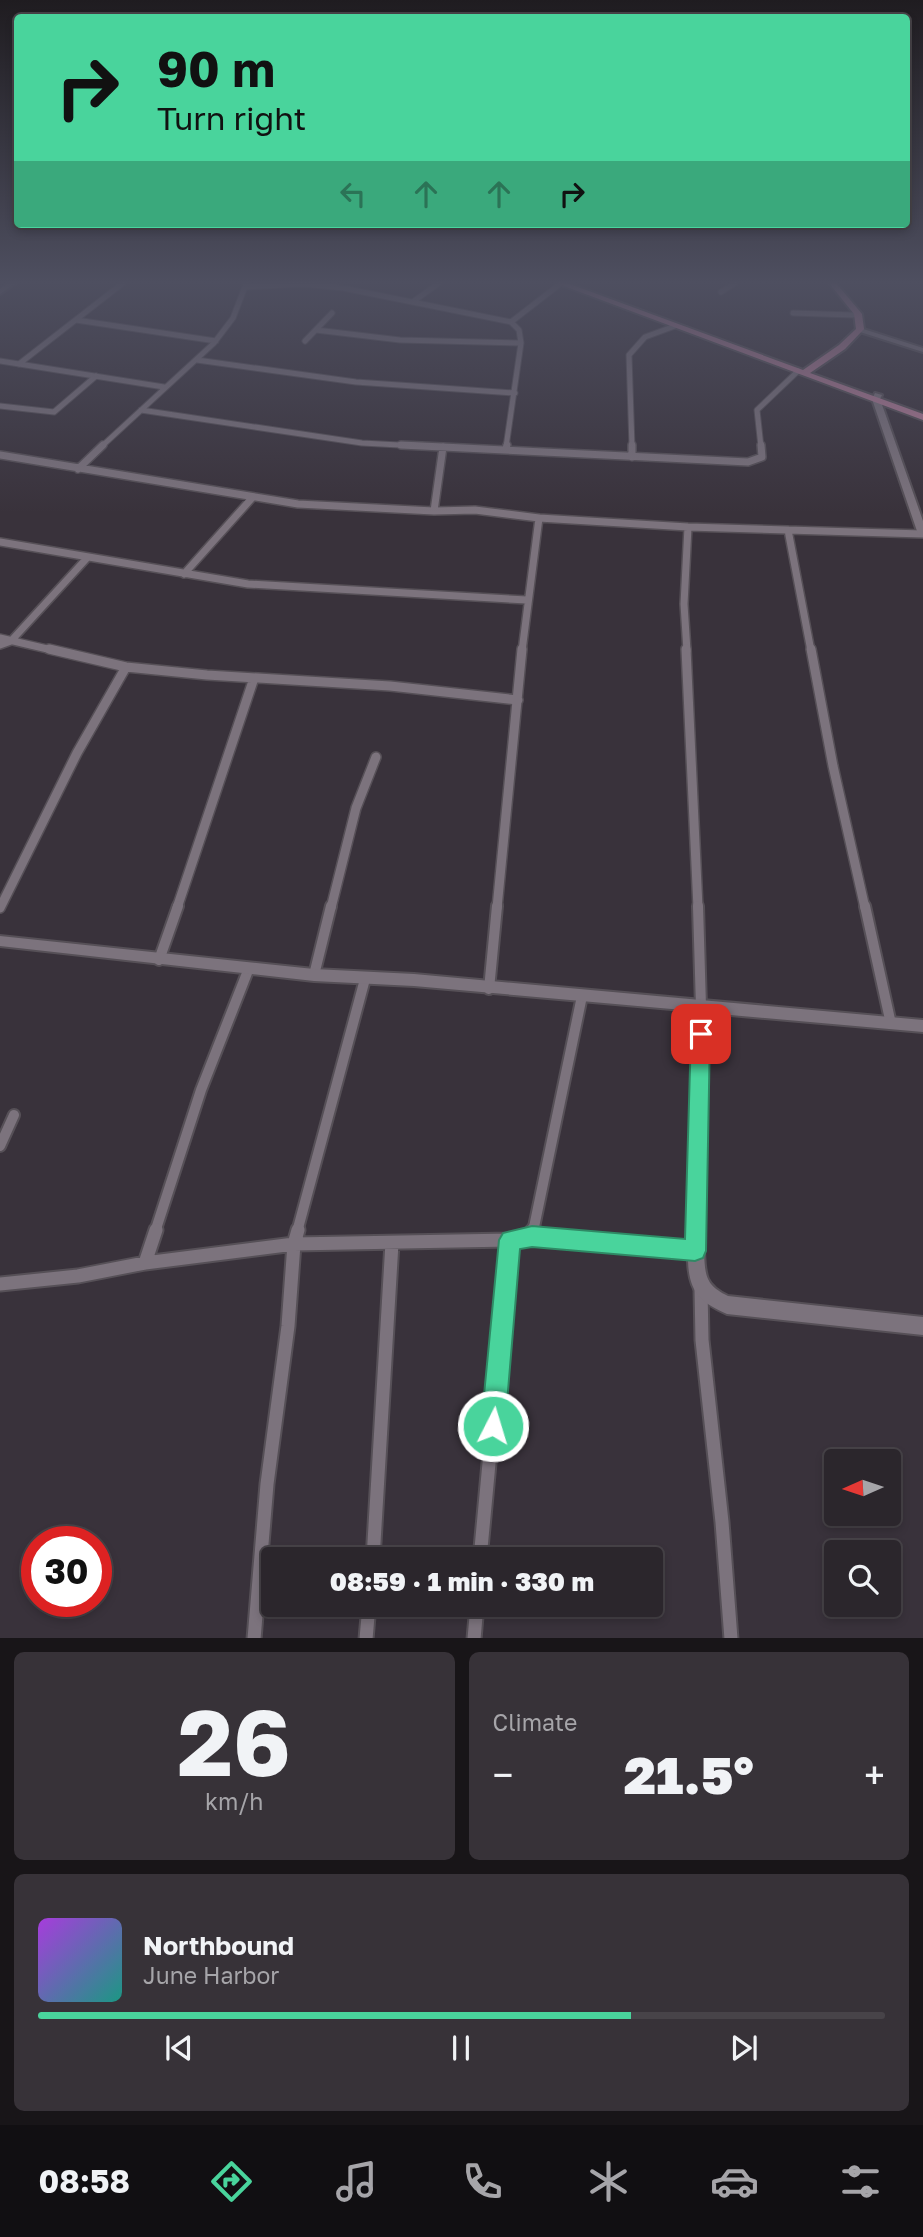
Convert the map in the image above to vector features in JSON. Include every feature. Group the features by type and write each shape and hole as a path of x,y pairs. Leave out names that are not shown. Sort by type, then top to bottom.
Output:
{"main road":[{"path":"769,359 923,414"},
{"path":"771,359 802,371"},
{"path":"802,371 817,359"},
{"path":"802,371 821,359"}],"street":[{"path":"19,364 25,359"},
{"path":"506,449 519,359"},
{"path":"629,359 632,457"},
{"path":"78,469 164,387 197,360 356,382 515,393"},
{"path":"0,361 164,387"},
{"path":"141,410 335,440 741,463 759,460 761,446 757,410 802,371"},
{"path":"0,406 54,412 96,376"},
{"path":"0,462 3,456 298,504 434,511 475,510 539,518 688,527 923,534 877,397"},
{"path":"434,511 443,447"},
{"path":"184,574 252,498"},
{"path":"489,989 527,600 539,518"},
{"path":"688,527 684,604 702,1007 695,1251 701,1289 702,1340 722,1522 731,1638"},
{"path":"788,530 831,753 891,1024"},
{"path":"0,542 248,584 527,600"},
{"path":"0,645 11,641 87,558"},
{"path":"0,638 126,667 390,686 518,700"},
{"path":"0,908 77,753 126,667"},
{"path":"159,960 254,678"},
{"path":"314,975 356,808 376,757"},
{"path":"0,941 314,975 414,980 489,989 923,1026"},
{"path":"145,1263 201,1090 249,968"},
{"path":"254,1638 269,1461 293,1284 294,1244 365,979"},
{"path":"532,1237 582,996"},
{"path":"0,1146 14,1115"},
{"path":"0,1284 78,1276 145,1263 294,1244 510,1240 532,1237 695,1251"},
{"path":"481,1547 510,1240"},
{"path":"374,1547 391,1243"},
{"path":"701,1289 713,1299 727,1305 923,1326"},
{"path":"366,1638 368,1617"},
{"path":"474,1638 476,1617"}],"route":[{"path":"493,1426 510,1240 532,1237 695,1251 701,1034"}]}
